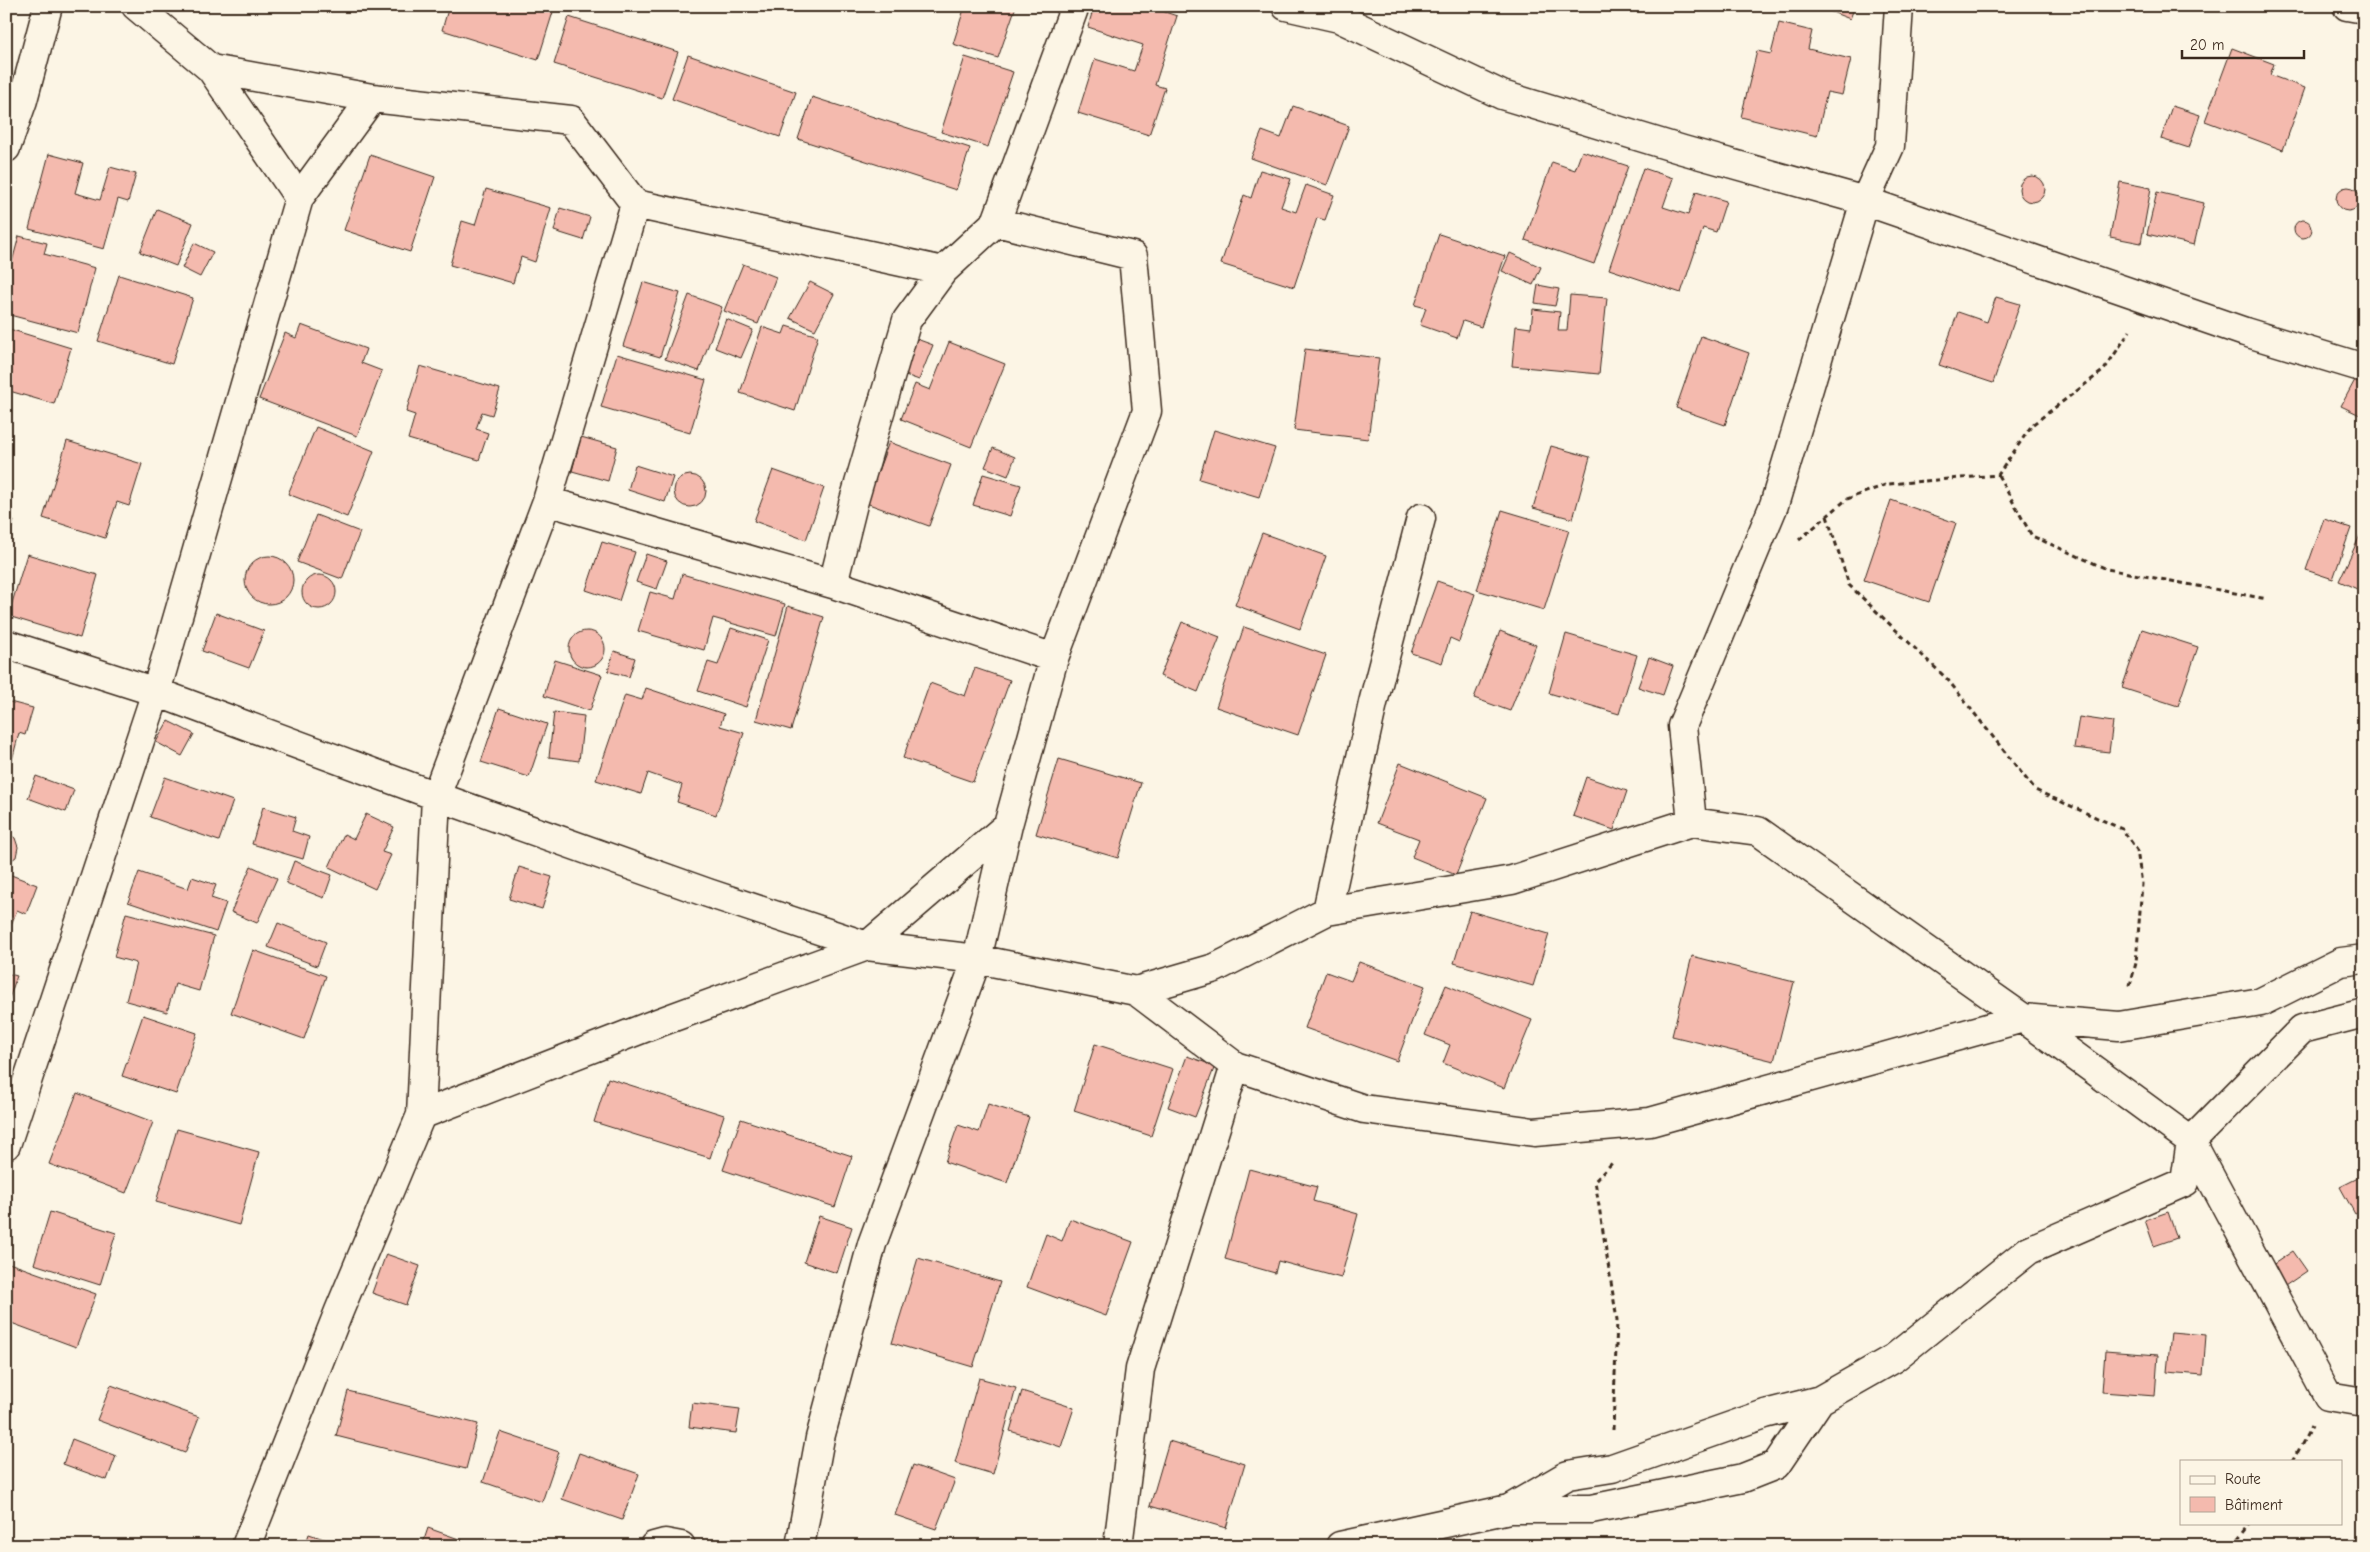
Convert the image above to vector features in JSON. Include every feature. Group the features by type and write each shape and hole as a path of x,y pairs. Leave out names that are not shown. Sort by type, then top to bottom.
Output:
{"street":[{"path":"6,148 23,100 48,6"},
{"path":"136,6 210,69 299,198"},
{"path":"833,584 853,504 907,320 943,271 996,222 1075,6"},
{"path":"1286,6 1339,18 1502,95 1683,150 1865,200 2245,332 2364,368"},
{"path":"1692,822 1682,726 1774,504 1865,200 1890,146 1899,6"},
{"path":"2347,6 2364,9"},
{"path":"210,69 372,98 570,120 636,204 943,271"},
{"path":"6,1145 156,692 299,198 372,98"},
{"path":"246,1546 339,1311 421,1115 436,796 547,501 636,204"},
{"path":"800,1546 820,1438 872,1244 977,959 1008,825 1054,658 1147,411 1133,256 996,222"},
{"path":"547,501 833,584 1054,658"},
{"path":"1327,912 1373,703 1421,518"},
{"path":"6,644 156,692 708,894 867,946 977,959 1136,992 1236,1066 1364,1109 1534,1132 1650,1122 2023,1018 2119,1026 2262,1002 2341,962 2364,959"},
{"path":"1136,992 1215,968 1327,912 1512,880 1692,822 1758,831 2023,1018 2191,1141 2328,1396 2364,1402"},
{"path":"421,1115 652,1025 867,946 1008,825"},
{"path":"1509,1509 1568,1475 1612,1468 1765,1414 1820,1400 1894,1358 2029,1250 2185,1182 2191,1141 2302,1029 2364,1013"},
{"path":"1118,1546 1140,1369 1236,1066"},
{"path":"1340,1546 1509,1509 1591,1509 1743,1478 1776,1465 1820,1400"},
{"path":"654,1546 665,1543 681,1546"}],"path":[{"path":"1998,475 2032,425 2104,370 2152,299"},
{"path":"1797,542 1847,499 1888,484 1998,475"},
{"path":"1998,475 2032,536 2107,569 2267,599"},
{"path":"1827,516 1849,585 1948,680 2035,790 2122,829 2136,850 2142,884 2136,963 2119,1026"},
{"path":"1612,1468 1617,1320 1595,1181 1650,1122"},
{"path":"2231,1546 2248,1524"}],"building":[{"path":"449,6 536,6 553,12 538,60 442,30"},
{"path":"965,6 1016,6 998,58 953,44"},
{"path":"1094,6 1147,6 1177,16 1155,85 1165,88 1149,135 1078,113 1095,59 1134,71 1143,45 1088,27"},
{"path":"1816,6 1855,6 1850,19"},
{"path":"569,17 678,52 662,98 554,64"},
{"path":"1779,23 1812,31 1808,49 1851,59 1842,95 1827,92 1817,136 1741,117 1757,51 1771,54"},
{"path":"2232,48 2274,64 2270,75 2305,88 2283,150 2205,121"},
{"path":"688,55 796,92 780,137 672,99"},
{"path":"965,57 1013,72 988,147 941,132"},
{"path":"812,97 970,148 956,190 798,139"},
{"path":"1293,106 1349,126 1327,185 1251,158 1262,131 1281,138"},
{"path":"2172,106 2200,115 2189,148 2161,139"},
{"path":"1582,151 1628,166 1594,264 1525,240 1552,162 1575,170"},
{"path":"49,154 83,163 75,193 100,200 110,167 136,174 128,202 118,199 104,249 29,229"},
{"path":"370,155 435,177 410,252 344,230"},
{"path":"1643,168 1673,178 1663,207 1688,215 1696,192 1726,201 1716,232 1703,228 1681,293 1609,269"},
{"path":"1260,170 1291,179 1281,207 1296,212 1306,185 1334,195 1325,220 1317,218 1294,287 1221,264 1244,195 1251,198"},
{"path":"2032,176 2041,180 2045,189 2041,198 2032,202 2023,198 2019,189 2023,180"},
{"path":"2120,182 2151,188 2141,243 2110,237"},
{"path":"2348,187 2357,190 2360,199 2357,208 2348,211 2339,208 2336,199 2339,190"},
{"path":"486,189 551,208 535,262 521,257 513,283 450,265 462,221 475,225"},
{"path":"2157,192 2204,203 2194,245 2147,234"},
{"path":"560,208 590,217 583,240 554,231"},
{"path":"157,209 193,223 176,266 140,252"},
{"path":"2299,220 2307,220 2312,225 2310,236 2299,238 2294,233 2294,225"},
{"path":"1439,234 1505,256 1481,327 1463,321 1457,338 1420,325 1426,308 1415,305"},
{"path":"19,236 47,243 44,254 95,268 78,333 6,314 6,284"},
{"path":"194,243 213,252 200,277 182,268"},
{"path":"1510,253 1541,267 1533,285 1502,271"},
{"path":"743,264 776,277 758,324 724,311"},
{"path":"119,275 193,298 172,364 98,341"},
{"path":"643,282 680,293 660,357 623,346"},
{"path":"810,282 834,294 815,330 790,318"},
{"path":"1538,285 1559,289 1555,306 1535,303"},
{"path":"689,295 722,307 699,371 665,359"},
{"path":"1570,295 1607,298 1599,374 1512,366 1516,326 1531,328 1533,309 1560,312 1558,331 1567,331"},
{"path":"1996,297 2020,304 1993,383 1939,365 1958,312 1987,322"},
{"path":"726,319 753,330 741,358 715,348"},
{"path":"301,325 366,349 361,363 382,371 357,436 259,399 285,333 296,338"},
{"path":"786,326 818,336 795,411 740,393 762,327 783,334"},
{"path":"6,328 71,348 54,404 6,390"},
{"path":"1701,336 1749,353 1725,425 1676,408"},
{"path":"914,338 933,345 919,380 900,373"},
{"path":"949,342 1005,364 971,447 901,419 915,384 930,390"},
{"path":"1305,349 1379,358 1368,439 1294,430"},
{"path":"617,354 706,380 690,433 601,407"},
{"path":"420,366 500,389 492,415 482,412 476,429 488,433 479,460 408,439 415,415 406,412"},
{"path":"2355,380 2364,384 2364,417 2341,406"},
{"path":"316,427 374,451 347,517 288,494"},
{"path":"1214,430 1275,448 1259,497 1199,479"},
{"path":"581,437 617,447 608,481 572,471"},
{"path":"67,441 142,464 129,506 117,502 105,538 43,518"},
{"path":"889,442 951,465 929,526 866,503"},
{"path":"1551,446 1590,457 1573,519 1533,508"},
{"path":"993,448 1015,457 1008,476 985,467"},
{"path":"635,465 673,477 665,502 628,490"},
{"path":"773,470 824,488 806,540 754,521"},
{"path":"983,474 1021,485 1010,516 973,505"},
{"path":"690,475 702,479 706,491 702,503 690,507 678,503 674,491 678,479"},
{"path":"1891,500 1956,523 1929,602 1864,580"},
{"path":"1502,510 1569,530 1544,610 1477,590"},
{"path":"316,515 360,532 342,579 297,562"},
{"path":"6,519 14,521 6,546"},
{"path":"2324,519 2351,528 2333,579 2306,570"},
{"path":"2364,529 2364,592 2339,581"},
{"path":"1262,533 1326,556 1300,629 1235,605"},
{"path":"602,542 635,552 619,601 586,590"},
{"path":"27,554 98,575 80,638 8,616"},
{"path":"646,554 667,561 657,589 636,582"},
{"path":"264,556 274,556 283,560 289,566 292,571 292,589 283,600 274,604 264,604 255,600 249,594 245,585 245,575 249,566 255,560"},
{"path":"682,574 785,604 776,636 713,618 704,650 638,631 650,592 675,599"},
{"path":"319,575 331,580 336,592 331,604 319,609 307,604 302,592 307,580"},
{"path":"1437,581 1475,594 1459,642 1450,638 1442,663 1411,653"},
{"path":"788,606 824,617 791,730 756,720"},
{"path":"216,613 264,631 249,668 202,651"},
{"path":"1182,622 1220,637 1198,692 1160,676"},
{"path":"1244,627 1326,655 1298,735 1216,707"},
{"path":"731,628 768,640 746,707 698,691 708,662 718,665"},
{"path":"2142,629 2198,647 2178,706 2122,688"},
{"path":"587,631 599,637 605,649 599,661 587,667 575,661 569,649 575,637"},
{"path":"1500,631 1536,645 1510,711 1474,698"},
{"path":"1566,634 1637,655 1619,714 1549,693"},
{"path":"614,651 635,658 629,677 608,671"},
{"path":"1649,657 1673,666 1663,695 1638,687"},
{"path":"555,660 602,675 590,711 544,696"},
{"path":"975,668 1010,680 973,782 903,758 930,683 965,696"},
{"path":"646,688 724,714 720,726 744,733 716,815 677,802 682,785 648,773 641,794 596,780 625,695 642,700"},
{"path":"6,701 33,708 25,735 19,733 12,760 6,759"},
{"path":"499,708 547,724 529,777 481,762"},
{"path":"554,712 584,716 579,761 549,757"},
{"path":"2079,717 2113,722 2109,752 2074,748"},
{"path":"168,721 194,734 182,756 156,742"},
{"path":"1059,759 1141,783 1118,858 1036,834"},
{"path":"1400,763 1487,798 1456,875 1412,857 1419,839 1377,823"},
{"path":"36,776 74,790 66,812 28,798"},
{"path":"165,777 233,801 219,841 150,817"},
{"path":"1586,777 1627,791 1614,830 1573,816"},
{"path":"263,807 296,817 292,831 309,837 303,859 252,844"},
{"path":"366,814 394,827 382,852 391,855 375,889 329,867 344,834 354,839"},
{"path":"6,832 15,838 18,847 16,857 6,864"},
{"path":"294,861 332,875 324,898 286,883"},
{"path":"251,866 277,878 257,923 231,912"},
{"path":"519,867 552,877 542,909 509,899"},
{"path":"139,872 188,889 192,877 216,885 211,898 226,903 216,932 128,902"},
{"path":"6,873 37,885 26,914 17,910 6,937"},
{"path":"1470,911 1549,934 1533,986 1454,963"},
{"path":"126,913 214,936 199,991 175,984 167,1012 126,1001 136,963 114,957"},
{"path":"278,923 326,942 317,966 268,947"},
{"path":"253,950 326,976 304,1039 231,1013"},
{"path":"1692,956 1794,982 1774,1061 1672,1036"},
{"path":"1359,962 1425,986 1397,1061 1305,1028 1326,972 1351,981"},
{"path":"6,973 17,976 6,1007"},
{"path":"1446,985 1532,1020 1504,1088 1443,1063 1450,1045 1425,1035"},
{"path":"143,1015 197,1033 176,1094 122,1076"},
{"path":"1095,1044 1173,1069 1151,1136 1074,1111"},
{"path":"1187,1056 1215,1066 1195,1117 1168,1107"},
{"path":"608,1078 724,1115 710,1158 594,1122"},
{"path":"77,1093 153,1122 126,1193 49,1164"},
{"path":"988,1104 1029,1117 1007,1183 945,1162 958,1125 979,1132"},
{"path":"741,1119 852,1156 835,1207 723,1170"},
{"path":"177,1129 259,1152 239,1225 156,1202"},
{"path":"1249,1169 1317,1187 1313,1201 1358,1214 1341,1278 1278,1261 1275,1273 1225,1259"},
{"path":"2364,1175 2364,1210 2355,1214 2340,1187"},
{"path":"50,1212 116,1233 100,1285 34,1264"},
{"path":"2168,1212 2177,1238 2154,1246 2145,1220"},
{"path":"819,1216 852,1227 837,1273 804,1262"},
{"path":"1070,1219 1133,1242 1106,1316 1027,1287 1046,1234 1062,1241"},
{"path":"2293,1251 2307,1271 2279,1290 2265,1270"},
{"path":"386,1254 420,1266 406,1305 372,1293"},
{"path":"918,1258 1000,1282 973,1367 892,1343"},
{"path":"6,1262 96,1294 76,1347 6,1321"},
{"path":"2171,1332 2206,1335 2203,1375 2167,1372"},
{"path":"2105,1351 2158,1355 2155,1396 2102,1392"},
{"path":"979,1378 1016,1388 993,1474 955,1463"},
{"path":"111,1385 199,1417 185,1453 97,1420"},
{"path":"348,1391 478,1424 466,1469 336,1436"},
{"path":"1022,1391 1074,1408 1061,1447 1010,1431"},
{"path":"692,1403 740,1409 736,1433 689,1427"},
{"path":"500,1432 559,1452 542,1502 483,1482"},
{"path":"72,1439 116,1456 107,1480 63,1464"},
{"path":"1169,1441 1245,1464 1226,1528 1150,1506"},
{"path":"579,1453 639,1474 622,1520 562,1499"},
{"path":"913,1465 955,1480 936,1529 895,1515"},
{"path":"428,1528 470,1543 469,1546 422,1546"},
{"path":"309,1534 345,1546 305,1546"}]}
